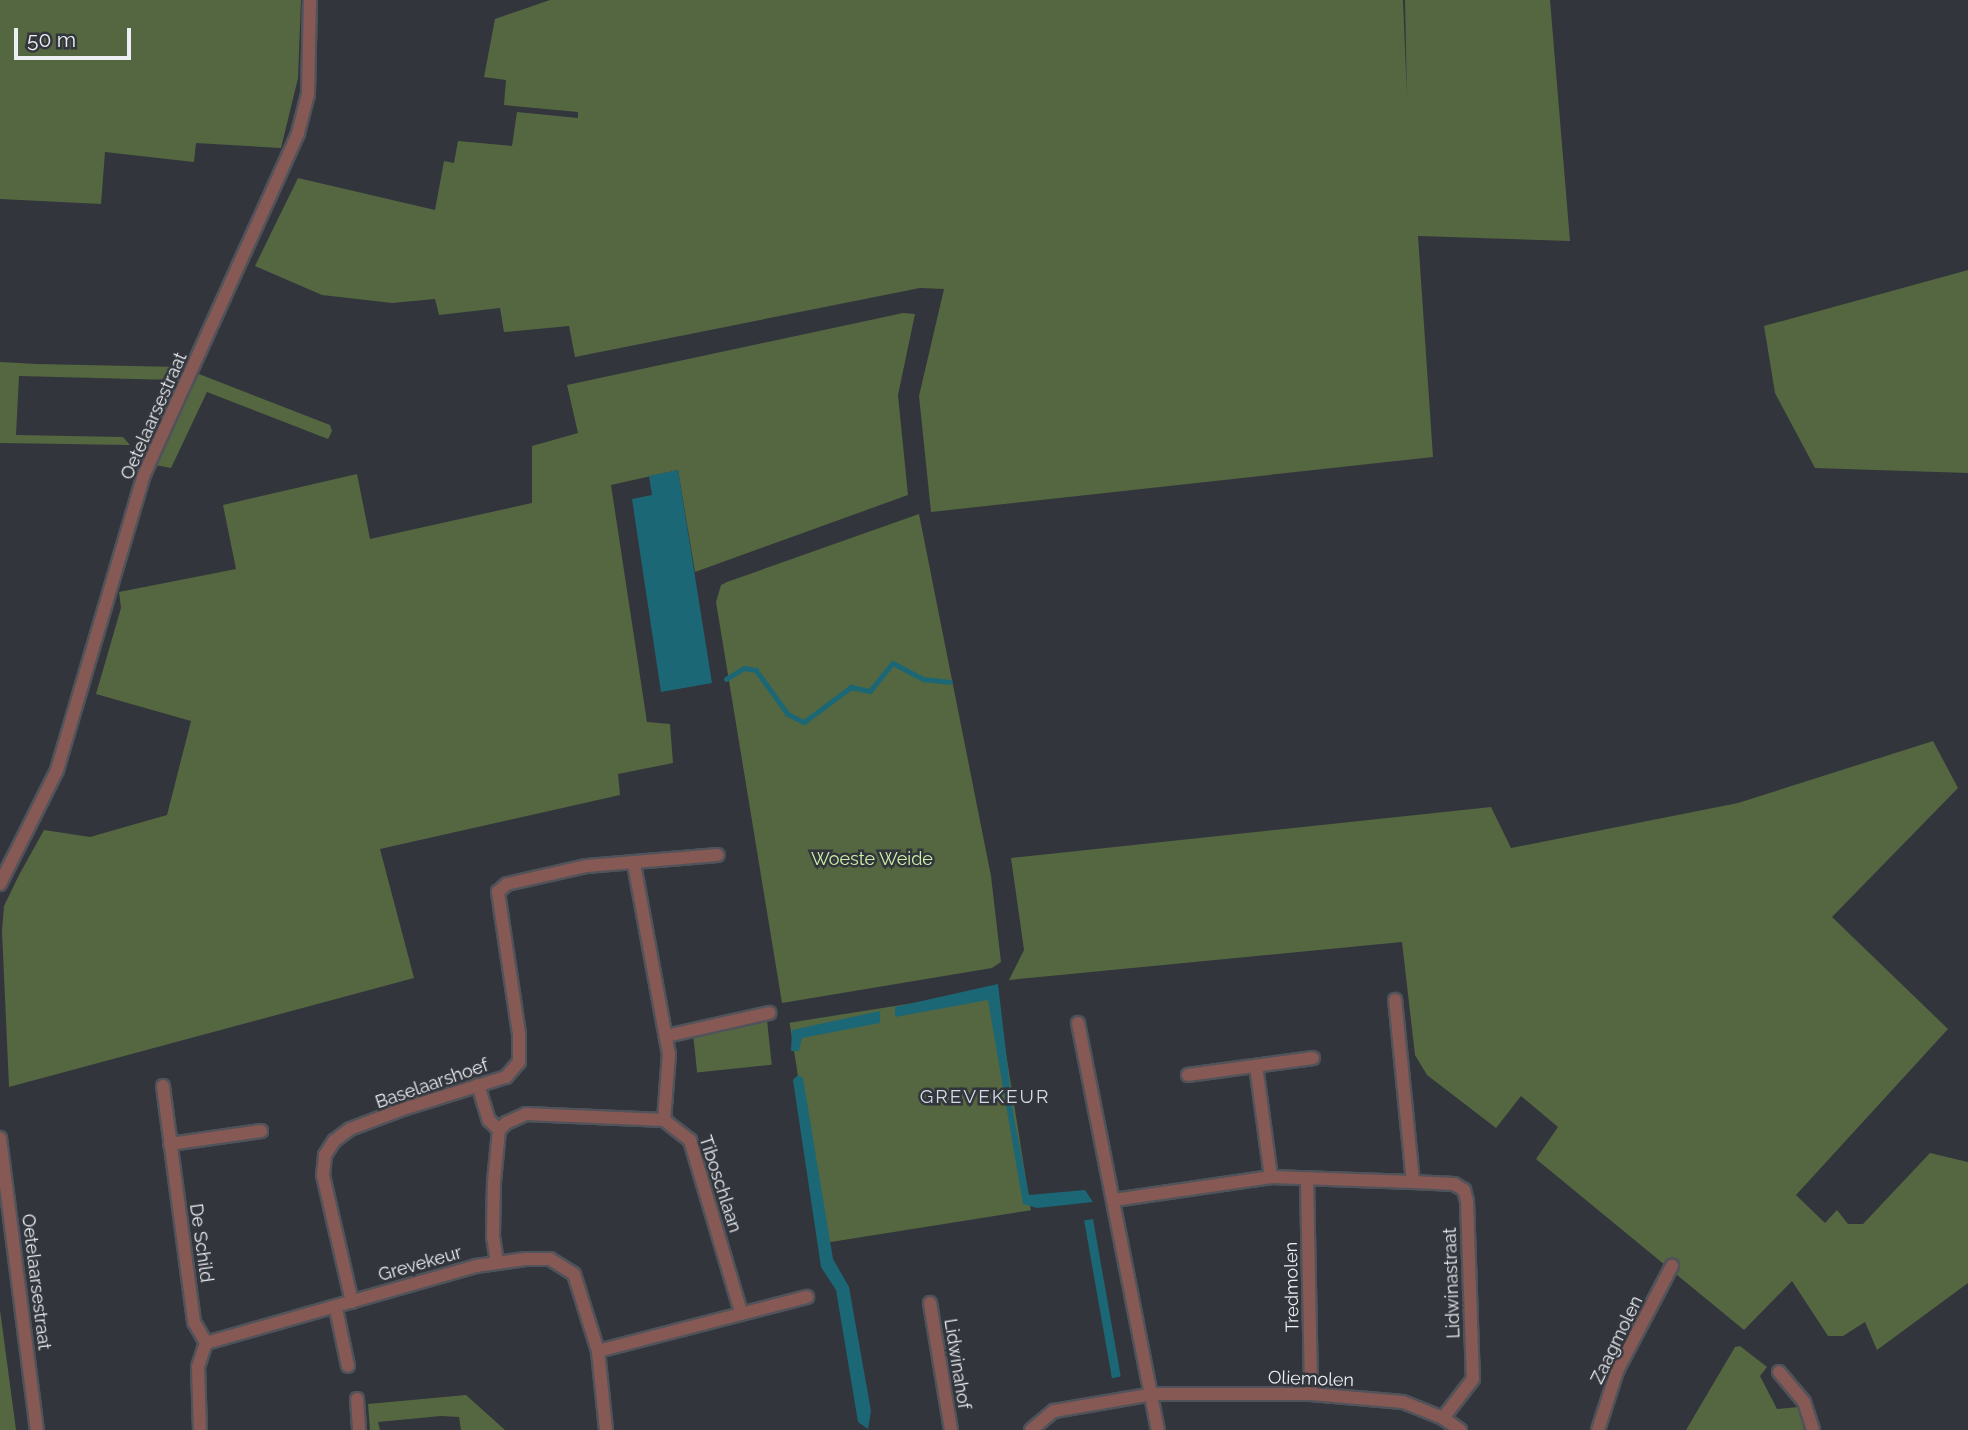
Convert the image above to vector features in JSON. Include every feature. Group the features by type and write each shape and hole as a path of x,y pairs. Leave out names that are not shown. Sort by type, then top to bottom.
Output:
{"street":[{"name":"Oetelaarsestraat","path":"0,884 57,770 143,477 298,132 307,94 310,0"},
{"name":"Baselaarshoef","path":"352,1302 341,1241 331,1221 323,1175 325,1155 350,1129 506,1077 519,1062 519,1034 498,892 507,884 587,866 718,855"},
{"path":"497,1262 493,1237 499,1130 514,1116 526,1114 664,1120 666,1036 634,864"},
{"path":"1395,1000 1412,1182"},
{"path":"666,1036 769,1013"},
{"path":"1078,1023 1158,1430"},
{"path":"1188,1075 1313,1058"},
{"path":"1256,1066 1271,1177"},
{"path":"478,1085 489,1120 499,1130"},
{"name":"De Schild","path":"163,1086 194,1322 206,1343"},
{"name":"Tiboschlaan","path":"664,1120 690,1140 741,1312"},
{"path":"170,1144 261,1130"},
{"name":"Oetelaarsestraat","path":"0,1138 37,1430"},
{"name":"Lidwinastraat","path":"1114,1200 1271,1177 1454,1184 1464,1190 1467,1201 1473,1379 1443,1418"},
{"name":"Tredmolen","path":"1307,1179 1311,1394"},
{"name":"Grevekeur","path":"206,1343 336,1309 352,1302 497,1262 550,1259 564,1264 579,1286 598,1351 606,1430"},
{"name":"Zaagmolen","path":"1598,1430 1617,1371 1672,1266"},
{"path":"598,1351 807,1297"},
{"name":"Lidwinahof","path":"930,1303 951,1430"},
{"path":"336,1309 348,1366"},
{"path":"200,1430 198,1367 206,1343"},
{"path":"1779,1372 1804,1402 1813,1430"},
{"path":"1031,1430 1054,1411 1153,1394"},
{"name":"Oliemolen","path":"1153,1394 1311,1394 1403,1402 1443,1418 1460,1430"},
{"path":"357,1399 359,1430"}],"green space":[{"path":"0,0 301,0 298,78 281,148 196,143 194,162 105,152 101,204 0,199"},
{"path":"550,0 1403,0 1407,97 1405,0 1550,0 1570,241 1418,236 1433,457 931,512 919,396 944,289 920,288 575,357 569,326 504,332 500,308 439,315 435,299 392,303 322,295 255,266 298,178 435,210 444,161 454,163 458,141 512,146 517,112 578,118 578,112 504,105 506,80 484,77 495,19"},
{"path":"1968,270 1968,473 1815,468 1775,393 1764,326"},
{"path":"903,313 915,314 898,395 908,495 695,572 678,470 611,485 647,722 670,724 673,763 618,774 620,795 380,849 414,978 9,1087 2,931 4,906 19,875 44,830 90,837 167,815 191,721 96,694 121,608 119,592 236,569 223,505 357,474 370,539 532,503 532,446 578,433 567,385"},
{"path":"0,362 180,367 173,380 19,376 16,435 123,437 130,445 0,443"},
{"path":"199,374 330,425 332,431 328,439 207,392 171,468 155,465"},
{"name":"Woeste Weide","path":"919,514 991,876 1001,962 992,968 782,1003 716,602 721,585 727,582"},
{"path":"1933,741 1958,788 1832,917 1948,1029 1796,1195 1825,1223 1837,1210 1848,1224 1863,1224 1930,1153 1968,1162 1968,1283 1877,1350 1865,1322 1843,1336 1828,1336 1792,1281 1744,1330 1536,1159 1558,1127 1521,1096 1496,1128 1427,1075 1415,1055 1402,942 1009,980 1024,950 1011,858 1491,807 1511,848 1738,803"},
{"path":"996,990 1031,1210 824,1243 790,1023"},
{"path":"767,1020 772,1065 697,1073 692,1028"},
{"path":"0,1310 16,1430 0,1430"},
{"path":"1740,1346 1767,1367 1760,1376 1777,1409 1798,1407 1804,1430 1686,1430 1735,1347"},
{"path":"466,1395 505,1430 461,1430 459,1417 441,1416 378,1422 380,1430 370,1430 368,1404"}],"water":[{"path":"678,470 712,683 661,692 632,499 652,495 649,476"},
{"path":"998,984 1013,1112 1029,1195 1085,1190 1093,1202 1037,1208 1023,1204 988,1000 895,1017 895,1007"},
{"path":"880,1011 880,1023 802,1038 799,1051 791,1051 792,1030"},
{"path":"798,1075 803,1078 833,1259 849,1287 871,1411 868,1429 858,1422 836,1290 821,1267 793,1080"},
{"path":"1093,1219 1121,1377 1112,1378 1084,1221"}],"waterway":[{"path":"726,679 744,668 756,670 788,714 804,722 851,687 870,691 893,663 923,679 950,682"}],"district":[{"name":"GREVEKEUR","path":"985,1097"}]}
